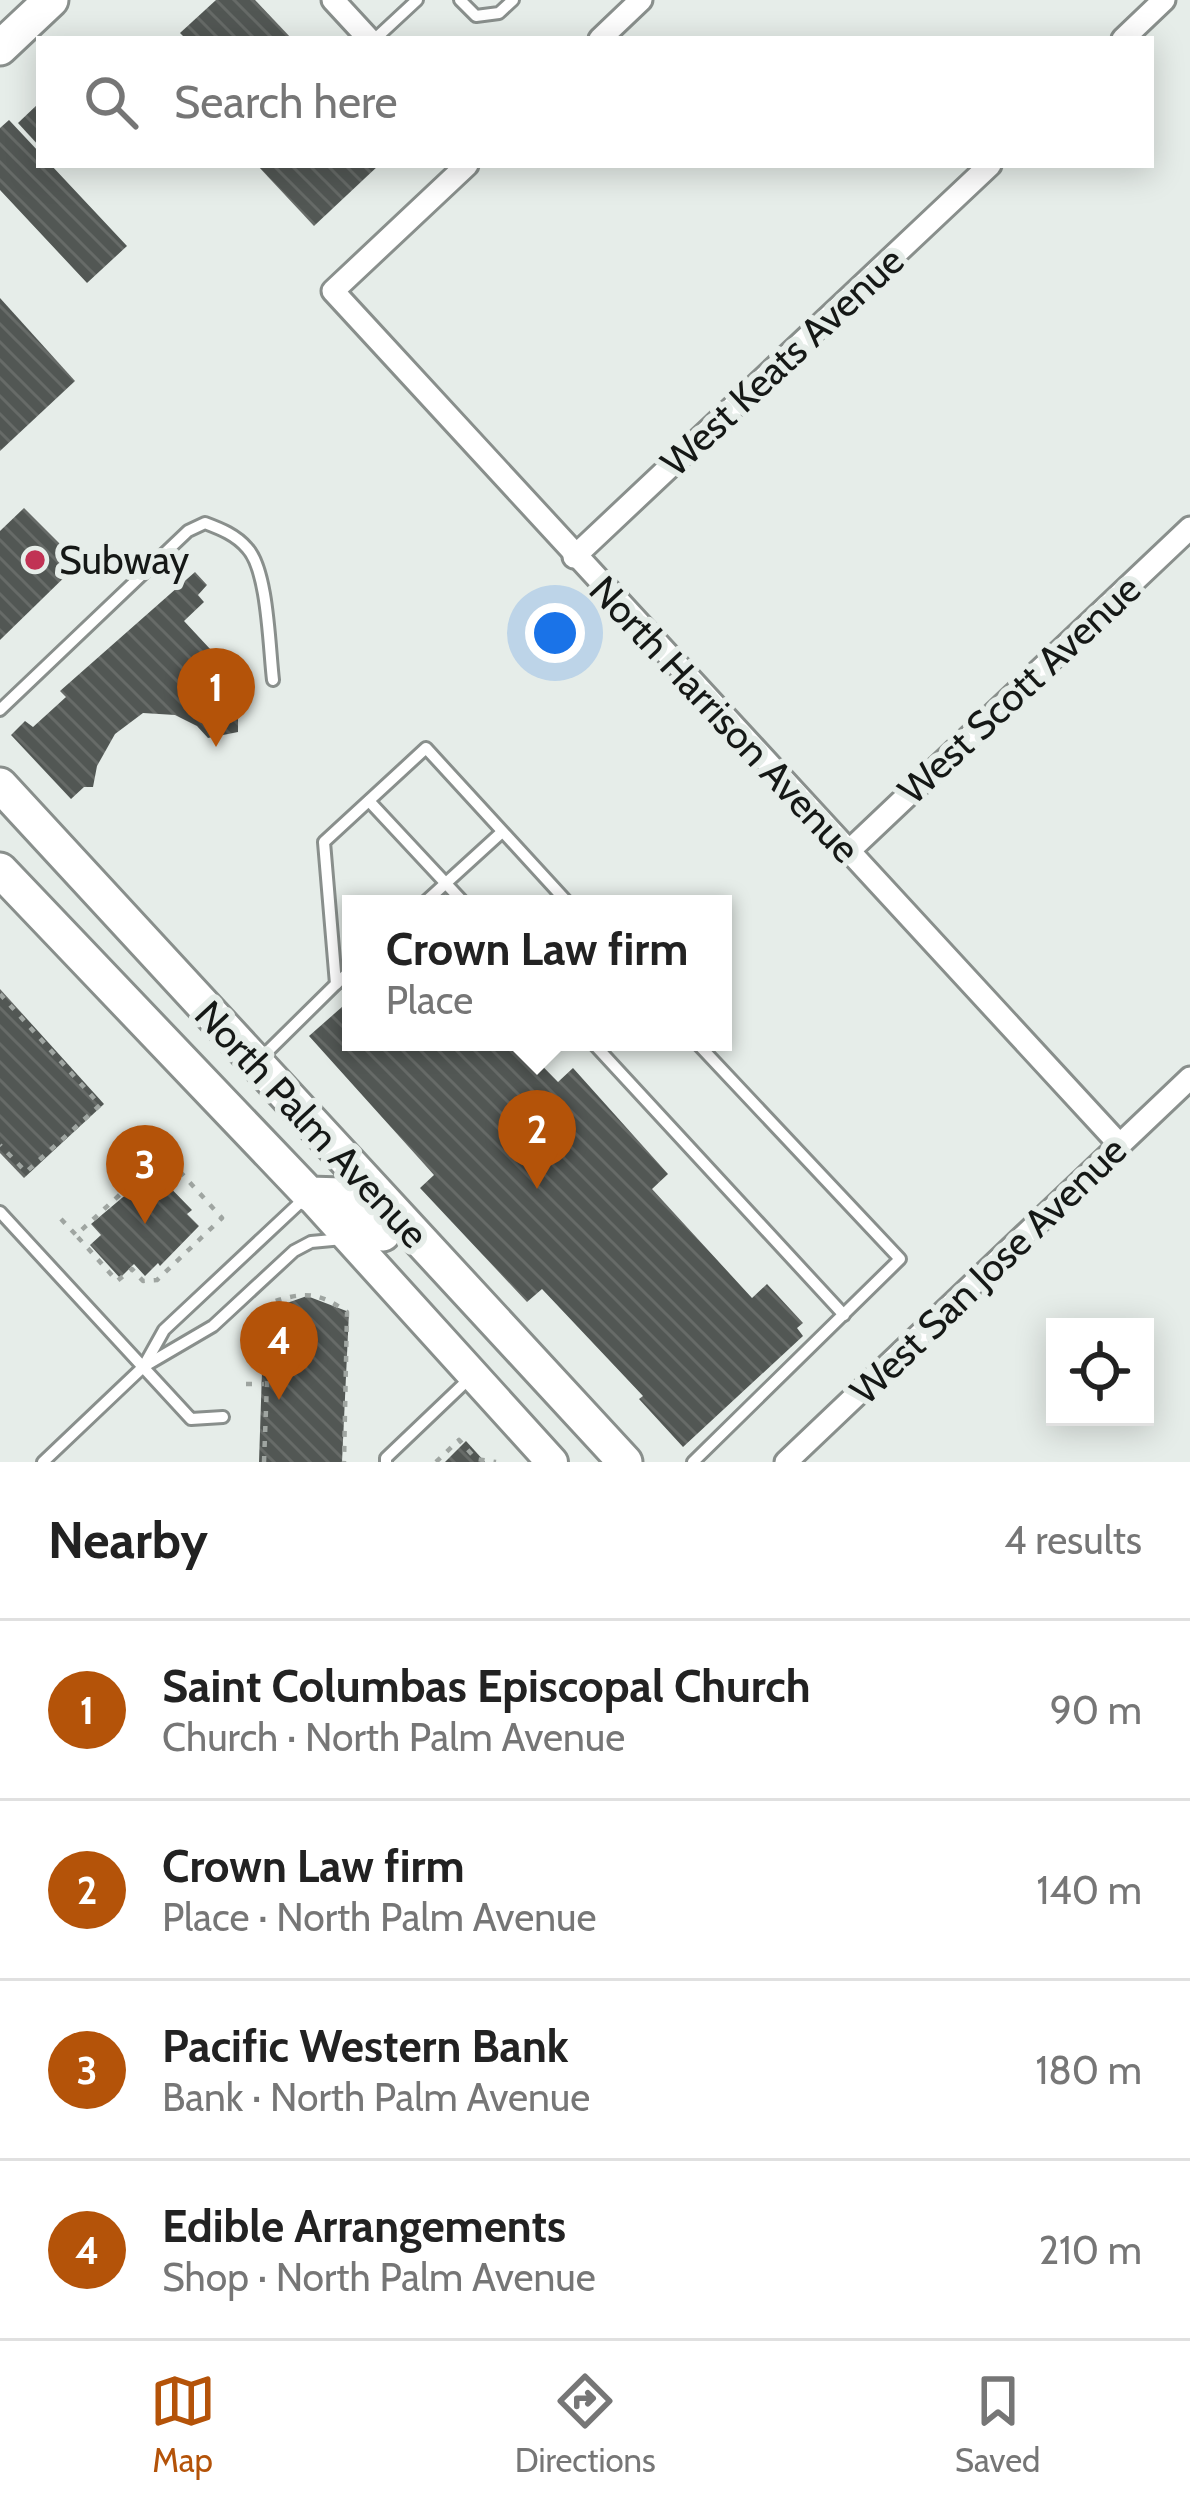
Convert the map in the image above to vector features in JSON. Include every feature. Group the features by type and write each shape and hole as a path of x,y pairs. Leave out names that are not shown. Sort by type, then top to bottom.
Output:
{"main road":[{"path":"0,48 51,0"},
{"name":"North Palm Avenue","path":"0,785 625,1462"},
{"name":"North Palm Avenue","path":"0,870 351,1239 552,1462"},
{"path":"309,1194 325,1191 354,1202 514,1372 598,1433"}],"street":[{"path":"333,0 369,36"},
{"path":"603,36 641,0"},
{"path":"1126,36 1164,0"},
{"name":"North Harrison Avenue","path":"464,168 333,291 1120,1145"},
{"name":"West Keats Avenue","path":"574,557 987,168"},
{"name":"West Scott Avenue","path":"849,850 1190,527"},
{"name":"West San Jose Avenue","path":"785,1462 1190,1078"}],"lane":[{"path":"375,36 417,0"},
{"path":"460,0 476,16 499,14 513,0"},
{"path":"0,710 188,531 206,524 228,532 257,562 273,680"},
{"path":"336,984 324,842 426,748 561,895"},
{"path":"369,801 456,895"},
{"path":"433,895 502,832"},
{"path":"256,1064 342,978"},
{"path":"600,1051 844,1315"},
{"path":"693,1462 900,1258 704,1051"},
{"path":"143,1367 164,1330 309,1194"},
{"path":"0,1212 191,1419 223,1418"},
{"path":"44,1462 143,1367 213,1326 294,1251 311,1242 351,1239"},
{"path":"386,1462 474,1374"}],"path":[{"path":"0,994 100,1105 26,1172 0,1145"},
{"path":"62,1219 76,1235 117,1281 132,1269 143,1281 158,1280 222,1218 164,1154 76,1235"},
{"path":"264,1462 270,1303 308,1292 347,1312 344,1462"},
{"path":"246,1384 266,1384"},
{"path":"436,1462 459,1440 476,1459 496,1462"}],"building":[{"path":"216,0 255,0 289,36 183,36 180,33"},
{"path":"36,106 36,143 18,123"},
{"path":"9,120 36,149 36,168 54,168 127,246 87,283 0,190 0,128"},
{"path":"260,168 376,168 314,226"},
{"path":"0,298 75,381 0,451"},
{"path":"24,508 79,563 0,640 0,531"},
{"path":"195,572 207,585 198,595 204,602 184,621 229,678 228,701 238,701 238,732 208,738 175,715 143,713 115,734 97,766 93,787 84,787 71,799 11,735 25,721 33,727 66,697 60,691"},
{"path":"0,989 104,1104 24,1178 0,1153"},
{"path":"342,1007 342,1051 528,1051 558,1082 573,1068 668,1174 652,1189 752,1298 767,1284 803,1323 797,1328 803,1336 683,1447 639,1399 643,1396 542,1289 527,1302 420,1188 434,1175 309,1036"},
{"path":"154,1171 192,1210 187,1214 199,1226 145,1276 134,1264 120,1278 90,1245 101,1235 91,1224"},
{"path":"307,1296 349,1312 342,1462 259,1462 264,1311"},
{"path":"466,1441 485,1462 445,1462"}],"place":[{"name":"Subway","path":"35,560"},
{"name":"Saint Columbas Episcopal Church","path":"216,747"},
{"name":"Crown Law firm","path":"537,1189"},
{"name":"Pacific Western Bank","path":"145,1224"},
{"name":"Edible Arrangements","path":"279,1400"}]}
